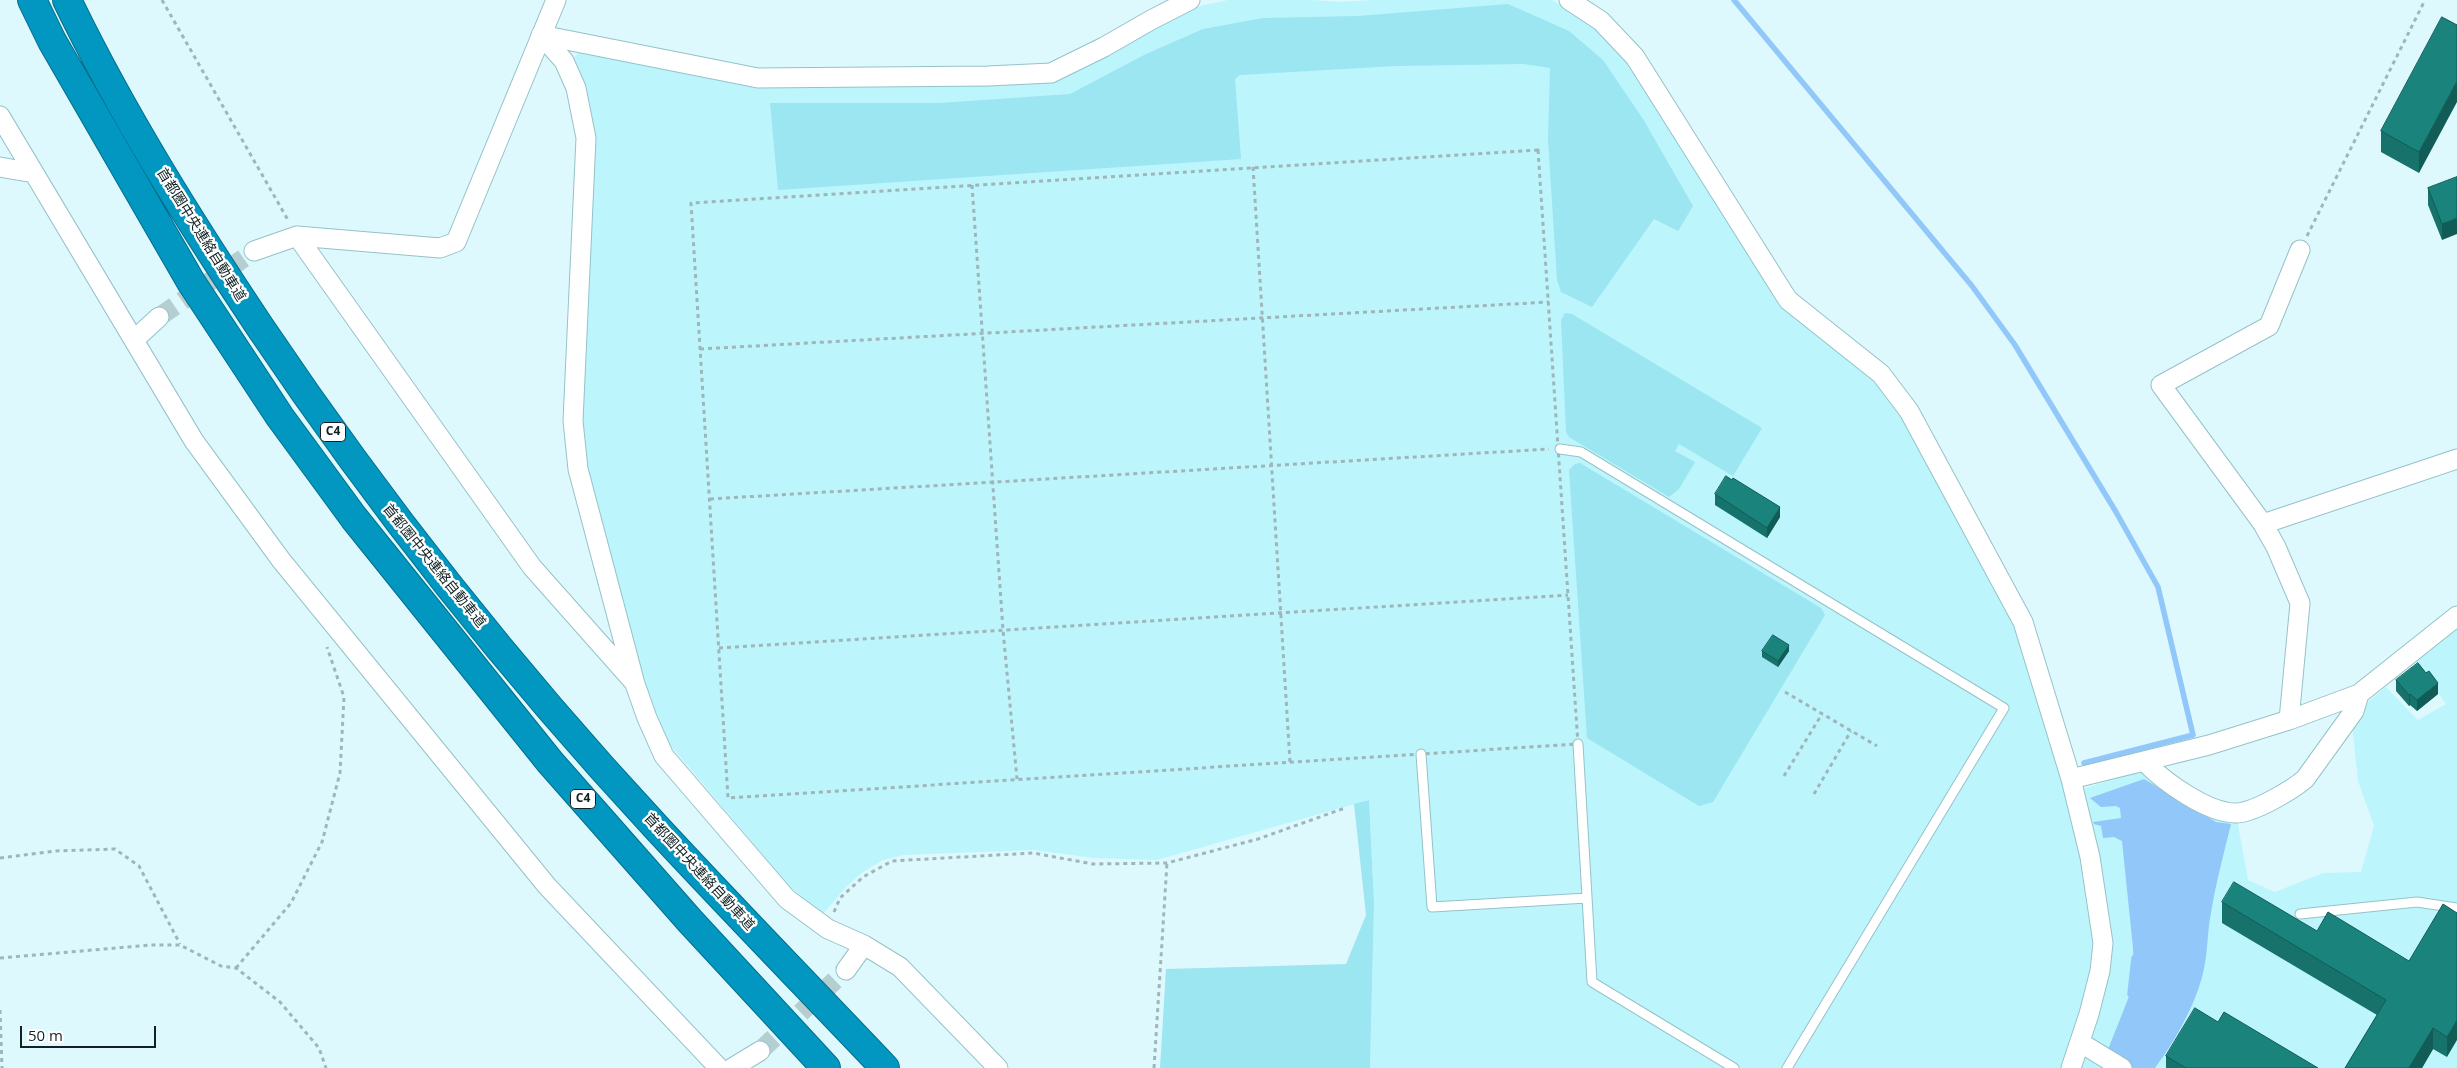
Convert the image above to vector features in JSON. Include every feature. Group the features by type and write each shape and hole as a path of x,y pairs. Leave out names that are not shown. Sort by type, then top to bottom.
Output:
{"highway":[{"name":"C4","path":"32,0 52,41 191,282 280,417 354,518 550,762 690,921 826,1068"},
{"name":"首都圏中央連絡自動車道","path":"67,0 143,143 220,268 308,398 381,500 457,596 654,825 885,1068"}],"street":[{"path":"254,251 296,236 440,248 456,242 556,0"},
{"path":"541,35 758,78 988,76 1051,73 1104,48 1190,0"},
{"path":"1570,0 1601,21 1635,56 1788,300 1881,374 1909,411 2023,622 2071,779 2090,857 2103,943 2089,1048 2071,1068"},
{"path":"541,35 564,61 576,88 586,138 573,421 578,469 635,684 646,718 664,756 787,899 828,929 864,945 900,967 998,1068"},
{"path":"0,116 194,441 300,583 547,886 720,1068"},
{"path":"0,167 34,173"},
{"path":"296,236 532,567 635,684"},
{"path":"2289,720 2300,603 2276,547 2263,524 2161,385 2269,326 2300,250"},
{"path":"134,340 159,317"},
{"path":"2263,524 2457,459"},
{"path":"2071,779 2146,762 2289,720 2359,694 2457,616"},
{"path":"2146,762 2159,776 2222,812 2238,813 2250,810 2296,786 2305,779 2354,711 2359,694"},
{"path":"846,970 864,945"},
{"path":"2089,1048 2122,1068"},
{"path":"732,1068 760,1051"}],"lane":[{"path":"1560,449 1580,452 2004,708 1787,1068"},
{"path":"1578,744 1592,982 1734,1068"},
{"path":"1421,754 1432,907 1587,898"},
{"path":"2300,914 2417,902 2457,908"}],"path":[{"path":"162,0 296,236"},
{"path":"2300,250 2425,0"},
{"path":"1253,167 1270,465 1290,762 728,798 691,204 1253,167 1538,150 1560,449 1578,744"},
{"path":"972,185 1003,630 1017,780"},
{"path":"700,348 1549,302"},
{"path":"710,499 1560,449"},
{"path":"719,648 1568,595"},
{"path":"236,968 291,903 322,842 340,773 344,697 325,642"},
{"path":"1785,692 1877,746"},
{"path":"1784,776 1822,714"},
{"path":"1814,794 1852,731"},
{"path":"828,929 840,898 863,877 892,861 1033,853 1093,864 1167,863 1258,839 1345,808"},
{"path":"0,858 54,851 114,849 139,866 180,945"},
{"path":"1154,1068 1167,863"},
{"path":"0,958 152,945 180,945 221,966 236,968 280,1002 319,1048 326,1068"},
{"path":"0,1010 2,1068"}],"shaded area":[{"path":"1228,0 1341,2 1372,0 1552,0 1575,13 1601,33 1631,67 1779,305 1873,379 1899,412 2014,623 2065,794 2142,771 2237,819 2248,880 2275,892 2323,873 2361,872 2374,826 2358,781 2352,724 2368,702 2386,687 2418,720 2446,704 2415,661 2457,629 2457,1068 1370,1068 1374,903 1369,800 1157,860 1094,858 1033,850 904,855 883,860 863,872 847,886 823,914 790,887 666,740 635,653 586,468 580,410 588,291 571,61 579,52 783,86 1019,85 1066,75 1088,65 1151,28 1200,6"},
{"path":"1508,4 1569,31 1603,60 1643,119 1693,206 1678,231 1654,219 1592,307 1561,292 1557,280 1548,140 1550,68 1524,64 1396,66 1240,75 1235,79 1241,159 778,190 770,103 939,103 1070,94 1146,54 1203,29 1263,18 1358,16"},
{"path":"1565,313 1572,314 1762,428 1733,476 1679,444 1675,451 1695,462 1679,489 1669,497 1569,437 1566,432 1561,320"},
{"path":"1580,463 1821,608 1825,615 1713,802 1699,806 1587,738 1569,470 1575,464"},
{"path":"2144,779 2216,822 2231,824 2213,901 2203,973 2184,1023 2155,1068 2104,1068 2107,1052 2128,999 2134,976 2133,948 2122,841 2114,837 2103,838 2101,826 2093,822 2121,818 2120,808 2116,806 2101,807 2090,798"},
{"path":"1369,800 1374,903 1370,1068 1160,1068 1166,969 1346,964 1366,915 1354,804"}],"building":[{"path":"2442,17 2457,25 2457,81 2419,152 2381,131"},
{"path":"2457,177 2457,218 2442,224 2428,188"},
{"path":"1726,476 1732,480 1733,478 1780,507 1767,528 1715,494"},
{"path":"1773,635 1789,645 1778,661 1762,651"},
{"path":"2418,663 2426,673 2429,671 2438,683 2417,700 2409,695 2396,680"},
{"path":"2234,882 2317,931 2328,912 2409,961 2443,904 2457,913 2457,1020 2447,1037 2433,1028 2409,1068 2345,1068 2386,1000 2222,902"},
{"path":"2195,1008 2218,1022 2224,1012 2318,1068 2186,1068 2166,1056"}],"waterway":[{"path":"1734,0 1972,286 2015,345 2116,512 2158,587 2193,735 2084,763"},
{"path":"2130,994 2134,958"}],"tunnel":[{"path":"159,317 254,251"},
{"path":"760,1051 846,970"}]}
